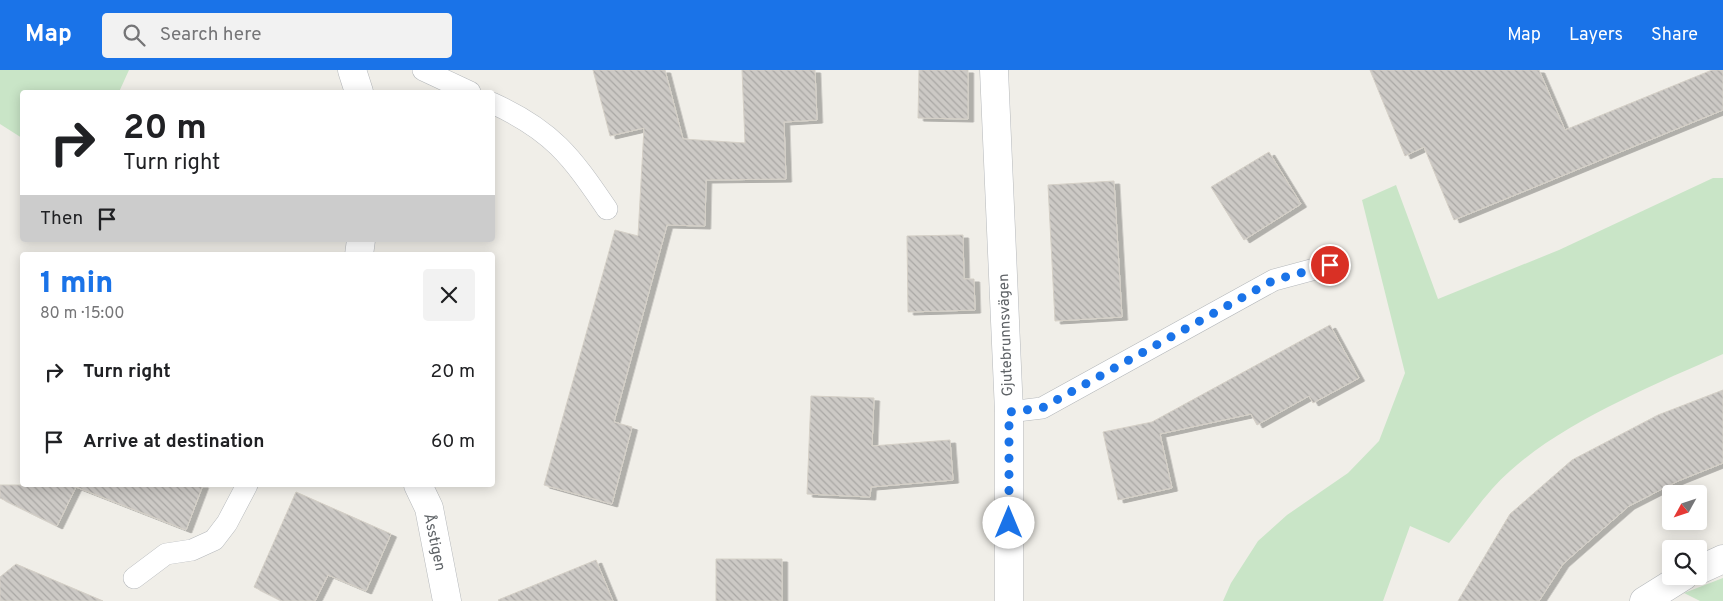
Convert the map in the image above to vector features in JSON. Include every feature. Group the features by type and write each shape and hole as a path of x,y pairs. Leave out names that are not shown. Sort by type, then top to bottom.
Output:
{"street":[{"path":"352,70 358,90"},
{"name":"Gjutebrunnsvägen","path":"994,70 1009,412 1009,601"},
{"name":"Åsstigen","path":"419,487 429,508 447,601"},
{"path":"1707,566 1723,559"},
{"path":"1644,601 1670,585"}],"lane":[{"path":"423,70 466,90"},
{"path":"495,104 514,112 545,132 576,163 607,210"},
{"path":"1009,412 1042,408 1274,280 1330,265"},
{"path":"134,578 166,554 192,550 214,540 227,523 246,487"}],"green space":[{"path":"0,70 129,70 120,90 20,90 20,137 0,124"},
{"path":"1713,178 1723,178 1723,354 1612,405 1557,436 1532,453 1494,487 1449,543 1410,526 1383,601 1223,601 1231,583 1258,541 1287,515 1348,473 1379,441 1405,373 1362,200 1396,185 1438,299 1559,250"},
{"path":"1723,578 1723,601 1700,601 1684,593 1707,585"}],"building":[{"path":"593,70 665,70 683,139 745,143 742,70 815,70 817,120 784,122 786,179 706,180 705,226 667,225 614,422 632,427 612,504 544,485 615,230 638,236 644,128 610,136"},
{"path":"919,70 968,70 968,119 918,118"},
{"path":"1370,70 1539,70 1565,130 1712,70 1723,70 1723,110 1454,220 1424,147 1405,156"},
{"path":"1269,152 1301,204 1244,240 1211,187"},
{"path":"1114,181 1122,317 1055,321 1048,185"},
{"path":"963,235 964,279 974,279 975,310 908,312 907,236"},
{"path":"1330,325 1359,378 1313,403 1309,396 1257,425 1251,414 1160,434 1172,488 1118,500 1103,432 1152,422"},
{"path":"1723,390 1723,463 1670,485 1662,485 1662,489 1629,506 1563,564 1539,601 1458,601 1510,514 1572,460 1658,415"},
{"path":"811,396 874,398 872,446 950,440 953,480 871,487 870,497 807,494"},
{"path":"0,485 76,487 57,526 0,498"},
{"path":"76,487 202,487 186,530"},
{"path":"296,492 391,534 366,591 328,575 315,601 282,601 254,587"},
{"path":"716,559 782,559 782,601 716,601"},
{"path":"596,560 613,601 498,600"},
{"path":"16,564 103,601 0,601 0,577"}],"route":[{"path":"1009,523 1009,412 1042,408 1274,280 1330,265"}]}
